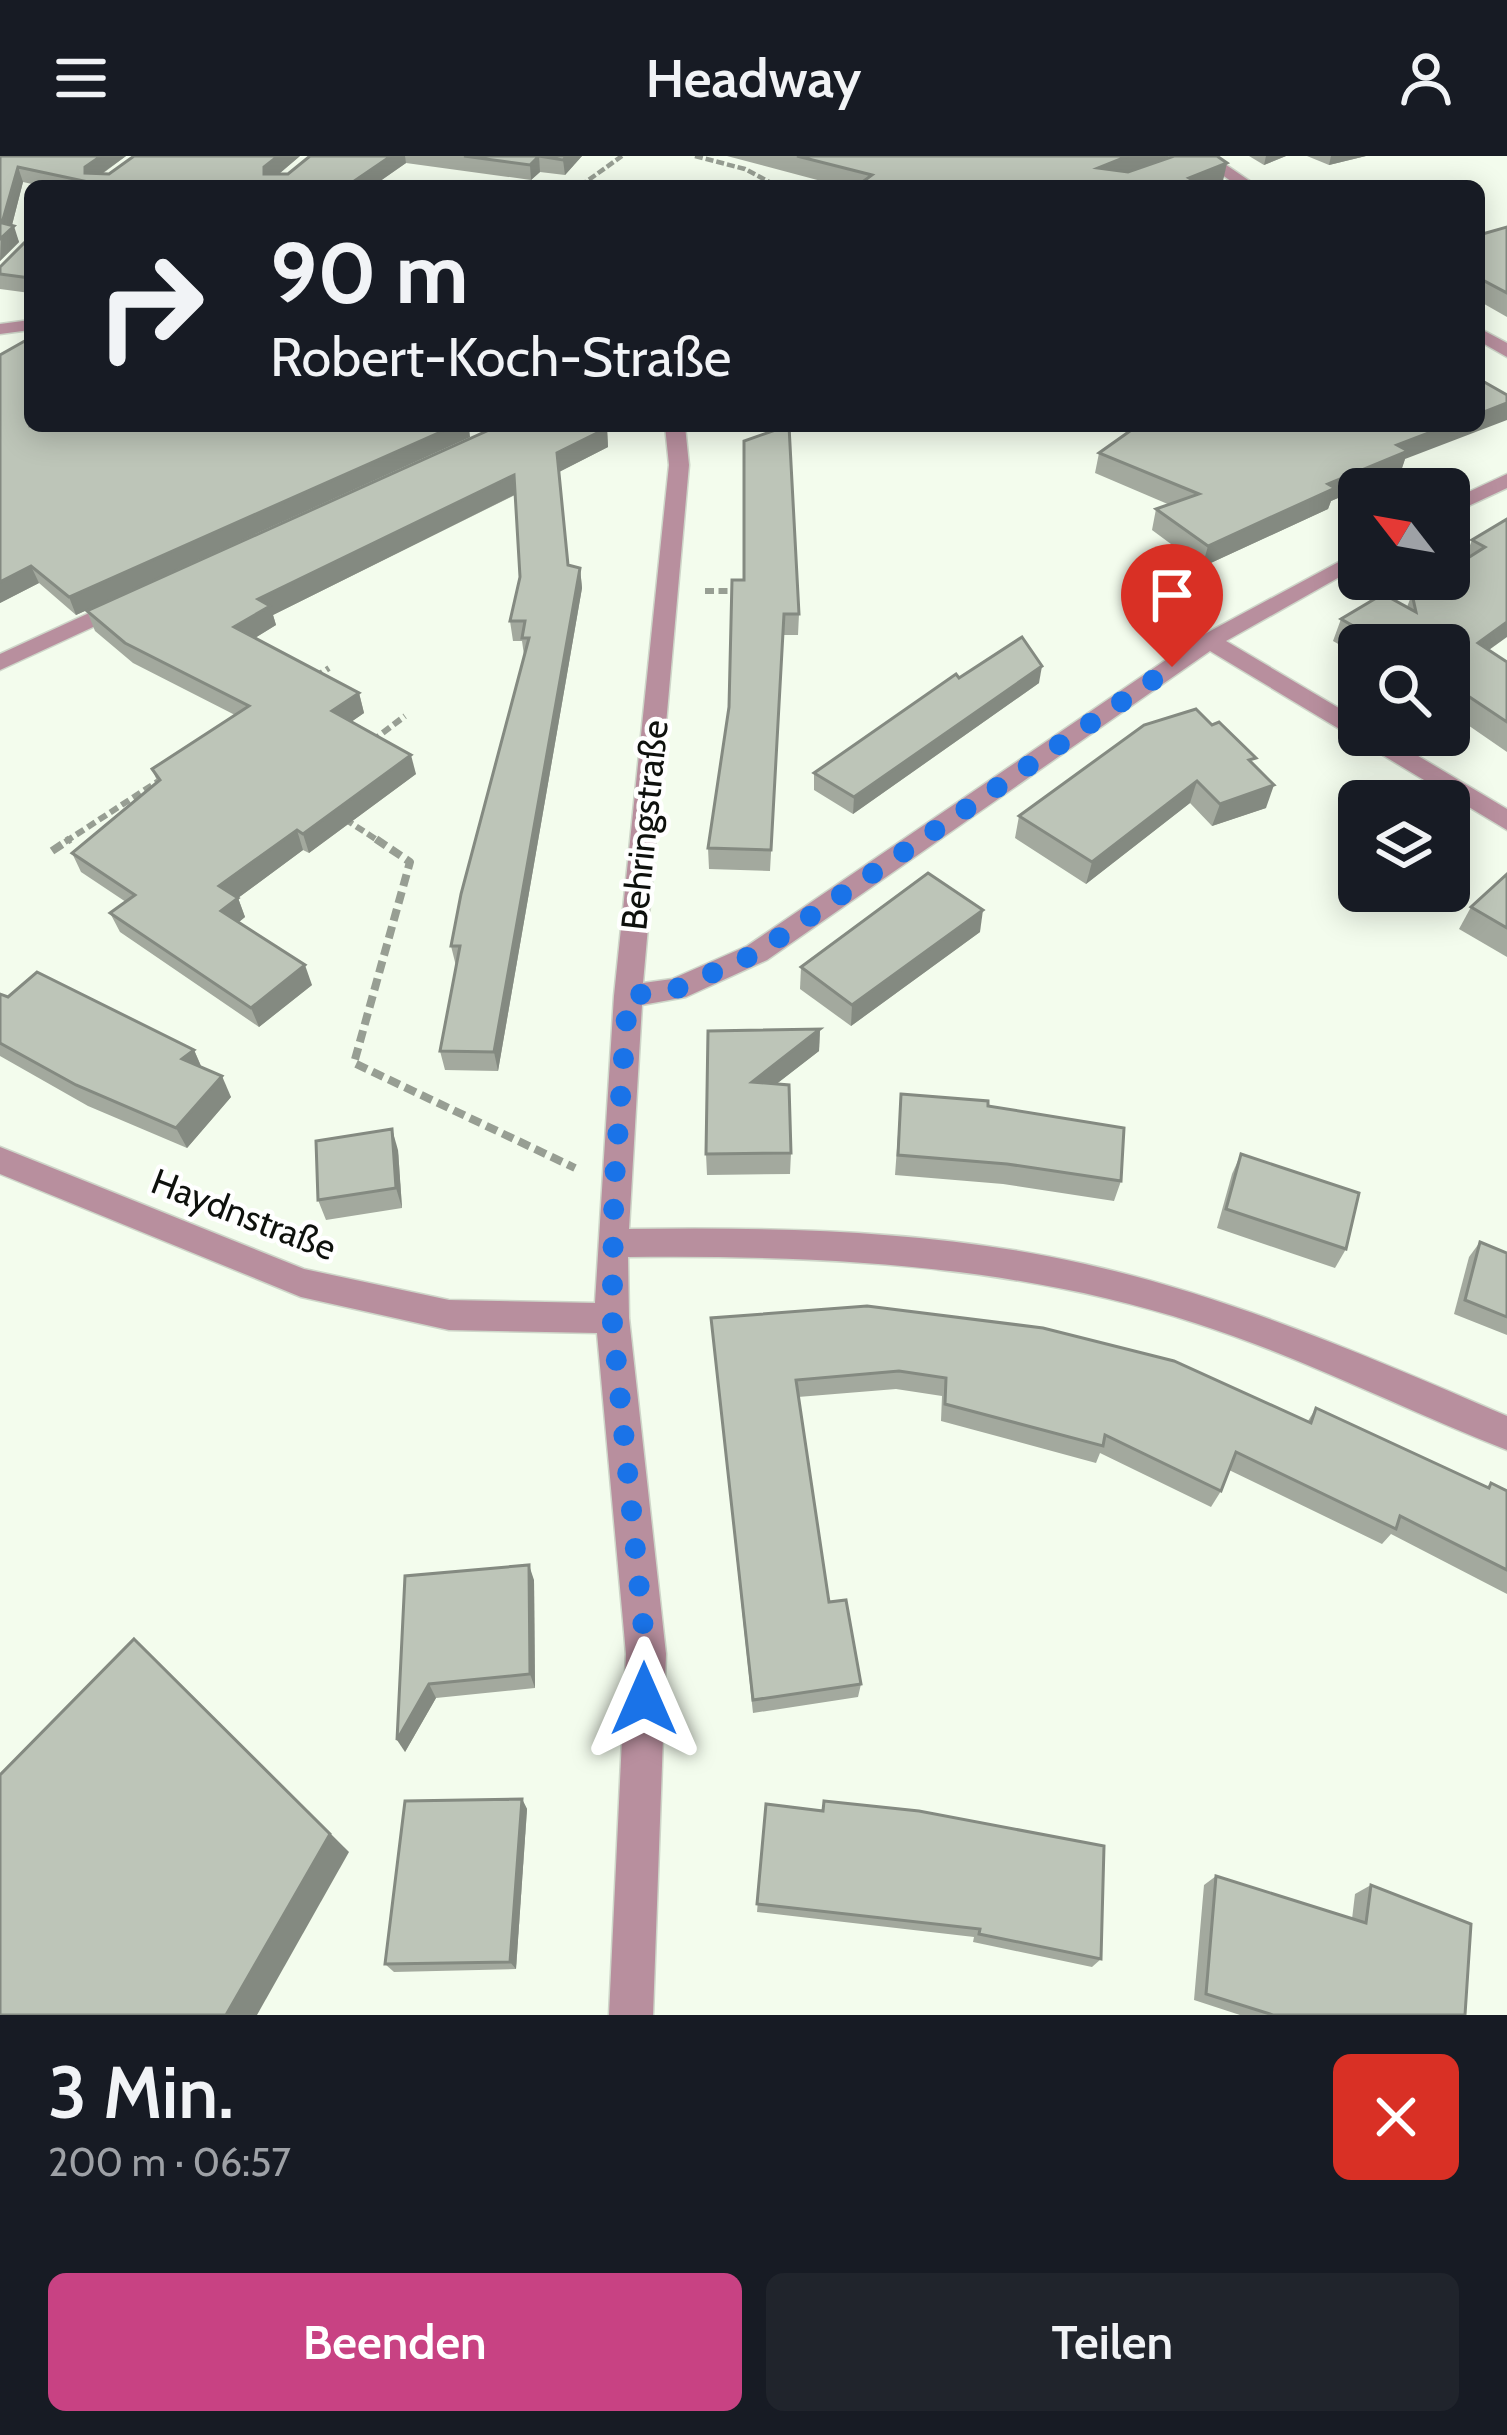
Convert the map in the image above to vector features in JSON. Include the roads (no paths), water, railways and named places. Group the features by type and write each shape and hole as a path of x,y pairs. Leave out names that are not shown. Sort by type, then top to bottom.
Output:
{"street":[{"path":"1179,162 1200,156 1239,180"},
{"name":"Behringstraße","path":"632,2015 646,1654 612,1318 612,1243 628,996 679,465 676,432"},
{"path":"1470,498 1507,480"},
{"path":"628,996 676,989 757,953 1209,641 1338,569"},
{"path":"0,664 145,594"},
{"path":"1209,641 1338,719"},
{"path":"1400,756 1507,821"},
{"name":"Haydnstraße","path":"0,1160 301,1283 449,1315 612,1318"},
{"path":"612,1243 711,1242 981,1258 1148,1294 1359,1369 1507,1433"}]}
